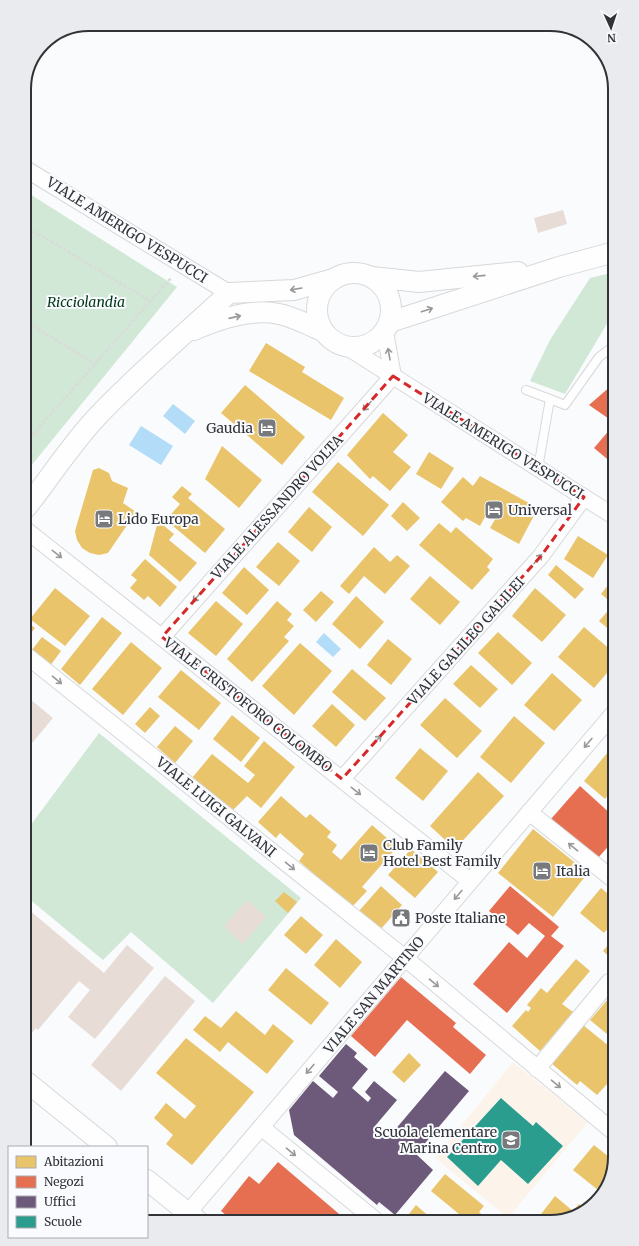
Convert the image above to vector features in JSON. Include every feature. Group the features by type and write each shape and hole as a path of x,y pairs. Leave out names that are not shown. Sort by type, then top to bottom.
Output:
{"street":[{"name":"VIALE AMERIGO VESPUCCI","path":"31,172 229,293"},
{"path":"387,327 559,267 608,254"},
{"path":"31,502 94,420 139,374 229,293 294,290 352,273 372,277 419,282 559,267"},
{"path":"185,334 213,322 253,313 278,314 322,331 337,344 358,348 368,345 378,340 387,327 392,309 389,296 382,285 372,277"},
{"path":"322,331 318,320 317,308 319,297 325,287 333,279"},
{"path":"387,327 393,376"},
{"name":"VIALE AMERIGO VESPUCCI","path":"347,347 608,512"},
{"name":"VIALE ALESSANDRO VOLTA","path":"162,637 393,376"},
{"name":"VIALE GALILEO GALILEI","path":"342,780 541,556 584,497"},
{"name":"VIALE CRISTOFORO COLOMBO","path":"31,534 470,881"},
{"name":"VIALE LUIGI GALVANI","path":"31,659 404,958 608,1127"},
{"name":"VIALE SAN MARTINO","path":"191,1215 261,1127 608,721"},
{"path":"529,812 608,875"},
{"path":"537,1069 608,983"},
{"path":"31,1085 106,1146"},
{"path":"261,1127 369,1215"},
{"path":"148,1181 186,1215"}],"lane":[{"path":"526,390 565,405 600,357 608,350"},
{"path":"538,468 550,399"}],"path":[{"path":"31,230 150,302"},
{"path":"31,436 182,264"},
{"path":"31,325 95,364"}],"highlighted area":[{"path":"393,376 584,497 541,556 342,779 162,637"}],"shaded area":[{"name":"Scuola elementare Marina Centro","path":"513,1062 588,1122 510,1215 504,1215 435,1158"}],"green space":[{"name":"Ricciolandia","path":"31,195 177,287 31,466"},
{"path":"608,274 608,322 565,394 530,381 550,340 590,278"},
{"path":"99,733 301,898 213,1003 131,932 103,960 31,900 31,825"}],"water":[{"path":"173,404 195,421 185,434 163,416"},
{"path":"141,426 173,446 161,465 129,445"},
{"path":"324,633 341,649 333,657 316,642"}],"building: Abitazioni":[{"path":"266,343 305,367 302,372 344,398 331,420 249,371"},
{"name":"Gaudia","path":"245,385 305,437 282,465 221,413"},
{"path":"383,413 408,435 393,452 411,467 390,491 373,476 370,479 347,455"},
{"path":"222,446 262,480 239,508 205,479"},
{"path":"429,452 454,468 441,489 416,474"},
{"path":"338,462 389,505 363,536 312,492"},
{"name":"Lido Europa","path":"99,468 109,473 112,481 128,488 123,503 136,512 108,553 99,555 90,553 82,548 77,540 75,531 93,470"},
{"name":"Universal","path":"480,476 538,508 519,544 490,528 497,516 488,511 480,526 466,518 463,521 441,502 463,477 473,486"},
{"path":"182,486 192,494 188,498 225,529 205,553 166,520 180,504 172,497"},
{"path":"403,502 420,518 407,531 391,516"},
{"path":"309,507 332,527 312,552 288,532"},
{"path":"158,521 174,534 169,540 197,563 180,582 149,555"},
{"path":"439,523 451,533 456,527 493,559 487,567 490,570 472,590 419,545"},
{"path":"578,536 608,555 593,578 564,559"},
{"path":"278,542 300,561 279,586 256,567"},
{"path":"374,547 390,562 397,555 410,566 385,594 364,576 349,594 340,586"},
{"path":"145,559 177,587 160,607 148,596 144,600 130,588 137,580 131,575"},
{"path":"556,565 584,589 575,599 548,575"},
{"path":"244,567 269,590 247,615 222,593"},
{"path":"430,576 460,602 440,625 410,599"},
{"path":"608,585 608,600 601,594"},
{"path":"55,588 90,616 65,646 31,620 31,618"},
{"path":"535,588 566,615 542,642 512,616"},
{"path":"321,591 334,602 316,622 303,610"},
{"path":"356,596 384,622 360,649 332,624"},
{"path":"216,601 243,624 216,656 188,633"},
{"path":"277,601 292,614 287,620 294,626 284,637 289,641 252,682 227,659"},
{"path":"608,611 608,629 599,621"},
{"path":"102,617 122,633 80,685 61,669"},
{"path":"31,625 35,628 31,633"},
{"path":"584,627 608,648 608,672 594,688 558,657"},
{"path":"498,632 532,663 512,685 478,653"},
{"path":"42,637 61,651 50,666 31,651"},
{"path":"388,639 412,659 391,685 367,665"},
{"path":"131,642 162,668 123,715 92,689"},
{"path":"300,643 332,671 294,715 262,686"},
{"path":"471,665 498,689 480,708 453,684"},
{"path":"352,669 386,698 365,721 332,692"},
{"path":"181,670 221,703 199,730 158,697"},
{"path":"552,673 582,700 554,731 524,705"},
{"path":"445,698 482,731 457,758 420,725"},
{"path":"332,704 355,725 336,747 312,726"},
{"path":"150,707 160,716 145,733 135,724"},
{"path":"232,715 260,738 241,762 213,739"},
{"path":"514,716 545,743 511,783 480,757"},
{"path":"175,726 193,741 175,763 157,747"},
{"path":"264,741 295,767 261,808 247,796 232,811 192,778 212,754 248,783 255,775 244,766"},
{"path":"420,748 448,771 423,801 395,778"},
{"path":"608,752 608,795 605,799 584,781"},
{"path":"478,772 504,796 455,849 430,826"},
{"name":"Club Family Hotel Best Family","path":"281,796 306,818 310,814 331,832 327,837 337,845 332,852 341,860 372,825 397,847 362,887 367,891 352,907 299,861 304,854 280,833 276,838 258,822"},
{"name":"Italia","path":"533,829 588,873 553,917 498,873"},
{"path":"411,849 438,872 415,898 388,875"},
{"path":"381,886 402,905 380,930 359,911"},
{"path":"601,888 608,894 608,928 604,933 580,913"},
{"path":"284,892 297,902 288,913 275,901"},
{"path":"301,916 323,935 306,954 284,935"},
{"path":"336,939 362,962 340,988 314,965"},
{"path":"608,945 608,956 603,951"},
{"path":"576,959 590,971 562,1004 573,1012 540,1051 512,1026 526,1010 528,1012 531,1008 527,1005 541,988 547,993"},
{"path":"286,968 329,1003 311,1025 268,990"},
{"path":"608,999 608,1035 590,1020"},
{"path":"236,1011 265,1035 273,1024 294,1041 267,1074 228,1042 220,1052 193,1030 205,1016 221,1028"},
{"path":"583,1025 608,1045 608,1085 607,1084 597,1095 580,1081 577,1085 551,1063"},
{"path":"186,1038 254,1092 192,1165 166,1144 173,1135 154,1118 166,1103 185,1119 196,1106 156,1073"},
{"path":"409,1053 421,1065 404,1083 392,1072"},
{"path":"594,1145 608,1156 608,1165 605,1176 598,1190 573,1170"},
{"path":"445,1174 484,1206 479,1212 482,1215 458,1215 459,1214 431,1191"},
{"path":"555,1196 573,1211 562,1214 540,1215"},
{"path":"416,1205 427,1215 408,1215"}],"building: Negozi":[{"path":"608,388 608,418 589,405"},
{"path":"608,432 608,460 594,448"},
{"path":"580,786 608,811 608,847 597,859 551,819"},
{"path":"510,886 559,927 551,936 564,946 507,1013 473,984 509,942 527,958 545,936 529,923 518,935 489,911"},
{"path":"401,977 456,1023 453,1027 486,1055 470,1074 407,1020 375,1057 351,1036"},
{"path":"278,1162 340,1215 226,1215 221,1211 249,1176 259,1184"}],"building: Uffici":[{"path":"346,1044 357,1053 354,1057 368,1069 352,1088 368,1102 371,1098 365,1092 374,1081 397,1100 375,1126 388,1138 445,1071 469,1091 416,1154 433,1170 395,1215 379,1202 377,1205 294,1135 289,1110 313,1081 333,1098 338,1092 319,1076"}],"building: Scuole":[{"path":"501,1098 533,1126 536,1122 563,1146 528,1184 501,1160 478,1186 447,1157"}],"building: Altro":[{"path":"563,210 567,224 538,233 534,218"},
{"path":"31,700 53,718 31,744"},
{"path":"247,900 266,917 243,944 224,926"},
{"path":"31,912 104,973 127,945 154,968 95,1039 68,1017 90,990 79,981 38,1030 36,1028 31,1034"},
{"path":"165,976 195,1001 121,1091 91,1065"}],"place":[{"name":"Gaudia","path":"267,428"},
{"name":"Universal","path":"494,510"},
{"name":"Lido Europa","path":"104,519"},
{"name":"Club Family Hotel Best Family","path":"369,853"},
{"name":"Italia","path":"542,871"},
{"name":"Poste Italiane","path":"401,918"},
{"name":"Scuola elementare Marina Centro","path":"511,1140"}]}
